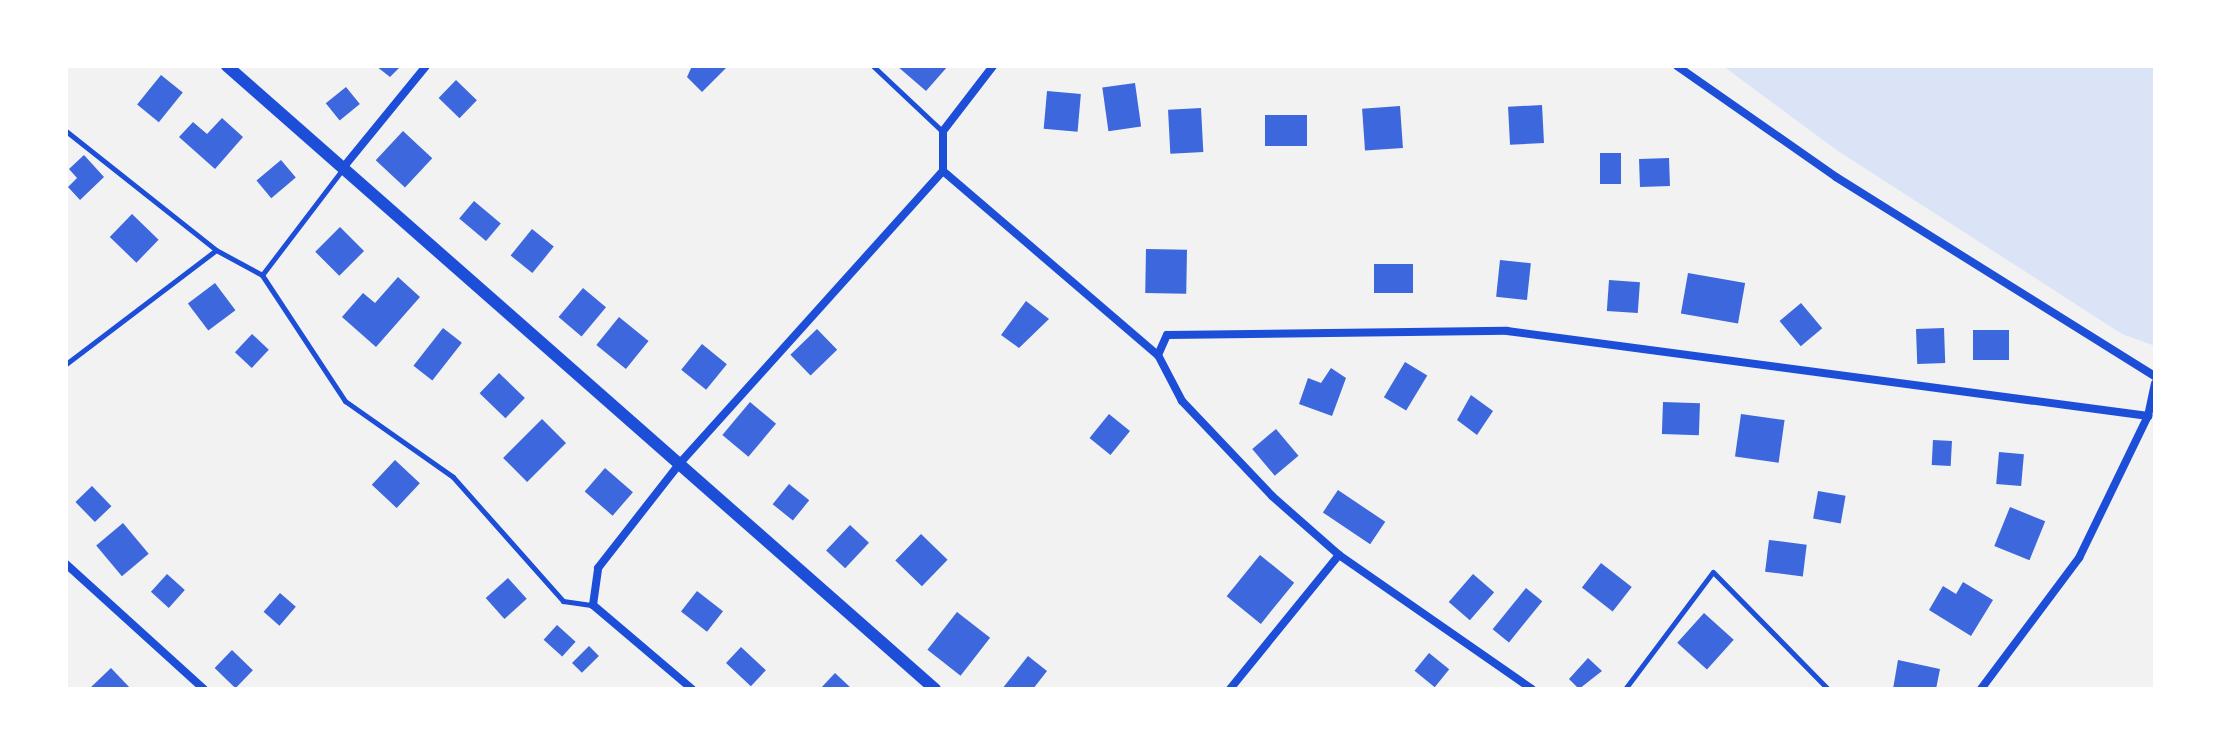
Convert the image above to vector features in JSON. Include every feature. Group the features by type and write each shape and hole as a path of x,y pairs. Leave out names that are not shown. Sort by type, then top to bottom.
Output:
{"street":[{"path":"227,66 935,689"},
{"path":"342,170 426,66"},
{"path":"692,689 593,605 598,568 680,463 943,171 943,131 993,66"},
{"path":"1677,66 2118,358 2155,376"},
{"path":"943,171 1158,355 1182,401 1339,555 1532,689"},
{"path":"1158,355 1167,335 1507,331 2148,416"},
{"path":"1981,689 2079,558 2148,416 2155,384"},
{"path":"1230,689 1339,555"},
{"path":"66,564 204,689"}],"lane":[{"path":"873,66 943,131"},
{"path":"66,131 216,250 262,275 345,401 453,477 563,601 593,605"},
{"path":"262,275 342,170"},
{"path":"66,364 216,250"},
{"path":"1625,689 1713,572 1828,689"}],"shaded area":[{"path":"1723,66 2155,66 2155,346 2122,334 1835,149"}],"building":[{"path":"376,66 401,66 390,77"},
{"path":"692,66 728,66 702,92 687,77"},
{"path":"897,66 948,66 926,91"},
{"path":"161,75 183,93 159,122 137,105"},
{"path":"456,80 477,100 459,118 439,98"},
{"path":"1135,83 1141,127 1108,131 1102,88"},
{"path":"346,87 360,104 340,120 326,103"},
{"path":"1047,91 1081,94 1078,132 1044,129"},
{"path":"1542,105 1544,143 1510,145 1508,107"},
{"path":"1400,106 1403,148 1365,151 1362,109"},
{"path":"1201,108 1203,152 1170,154 1168,110"},
{"path":"1265,115 1307,115 1307,146 1265,146"},
{"path":"222,118 243,137 215,169 179,137 193,122 207,134"},
{"path":"403,131 432,158 405,188 376,160"},
{"path":"1600,153 1621,153 1621,184 1600,184"},
{"path":"84,155 104,177 80,200 68,187 77,178 69,169"},
{"path":"1669,158 1670,186 1640,187 1639,159"},
{"path":"281,160 296,178 271,198 256,181"},
{"path":"474,201 501,223 486,241 459,219"},
{"path":"132,214 159,240 136,263 110,237"},
{"path":"340,227 364,251 339,276 315,252"},
{"path":"532,229 554,247 532,273 511,255"},
{"path":"1146,249 1187,250 1186,294 1145,293"},
{"path":"1500,260 1531,263 1527,300 1496,297"},
{"path":"1374,264 1413,264 1413,293 1374,293"},
{"path":"1688,273 1745,283 1738,323 1681,313"},
{"path":"398,277 420,297 376,347 342,317 363,293 375,303"},
{"path":"1609,280 1640,282 1638,313 1607,311"},
{"path":"215,283 235,310 208,331 188,303"},
{"path":"583,288 606,307 582,336 559,317"},
{"path":"1026,301 1049,319 1019,348 1001,335"},
{"path":"1801,303 1822,328 1801,346 1780,321"},
{"path":"619,317 649,341 626,369 596,345"},
{"path":"443,328 462,343 432,381 413,366"},
{"path":"1944,328 1945,363 1917,364 1916,329"},
{"path":"817,329 837,350 811,376 790,355"},
{"path":"1973,330 2009,330 2009,360 1973,360"},
{"path":"252,334 269,350 252,368 235,352"},
{"path":"702,344 727,364 706,390 681,370"},
{"path":"1405,362 1427,375 1406,411 1384,397"},
{"path":"1331,368 1346,378 1332,416 1299,404 1308,378 1321,383"},
{"path":"499,373 525,398 505,418 480,393"},
{"path":"1471,395 1493,411 1477,435 1457,420"},
{"path":"750,402 776,424 748,457 722,435"},
{"path":"1663,402 1700,403 1699,435 1662,434"},
{"path":"1109,414 1130,431 1110,455 1089,438"},
{"path":"1741,414 1785,420 1779,463 1735,457"},
{"path":"542,419 566,443 527,482 503,458"},
{"path":"1276,429 1298,456 1275,476 1252,449"},
{"path":"1933,440 1952,441 1951,466 1932,465"},
{"path":"1999,452 2024,454 2021,486 1996,484"},
{"path":"395,460 420,483 397,508 372,485"},
{"path":"605,468 633,492 613,516 585,491"},
{"path":"789,484 809,500 793,521 773,504"},
{"path":"92,486 111,506 95,522 75,502"},
{"path":"1338,490 1385,522 1370,544 1323,512"},
{"path":"1818,491 1846,496 1841,523 1813,519"},
{"path":"2010,507 2045,521 2029,560 1994,546"},
{"path":"123,523 149,554 122,576 96,545"},
{"path":"850,525 869,543 845,568 826,551"},
{"path":"921,534 948,560 922,586 895,561"},
{"path":"1769,540 1807,545 1803,576 1765,572"},
{"path":"1260,555 1294,583 1261,624 1227,596"},
{"path":"1601,563 1632,587 1613,611 1582,587"},
{"path":"167,574 185,590 169,608 151,592"},
{"path":"1473,574 1494,592 1470,620 1449,602"},
{"path":"508,578 527,599 504,619 486,598"},
{"path":"1963,582 1993,600 1971,636 1929,610 1943,586 1956,594"},
{"path":"1526,588 1542,601 1509,642 1493,629"},
{"path":"697,591 723,611 707,632 681,611"},
{"path":"280,593 296,607 279,626 264,612"},
{"path":"957,612 990,638 961,676 927,650"},
{"path":"1704,613 1734,640 1707,669 1677,643"},
{"path":"557,625 576,642 562,657 544,640"},
{"path":"589,646 599,656 582,673 572,663"},
{"path":"741,647 766,670 751,686 726,663"},
{"path":"232,650 253,670 235,688 215,668"},
{"path":"1429,653 1449,669 1435,687 1415,671"},
{"path":"1028,656 1047,671 1033,689 1002,689"},
{"path":"1588,658 1602,671 1579,689 1569,679"},
{"path":"1898,660 1940,669 1936,689 1893,689"},
{"path":"111,668 131,689 89,689"},
{"path":"835,673 852,689 820,689"}]}
